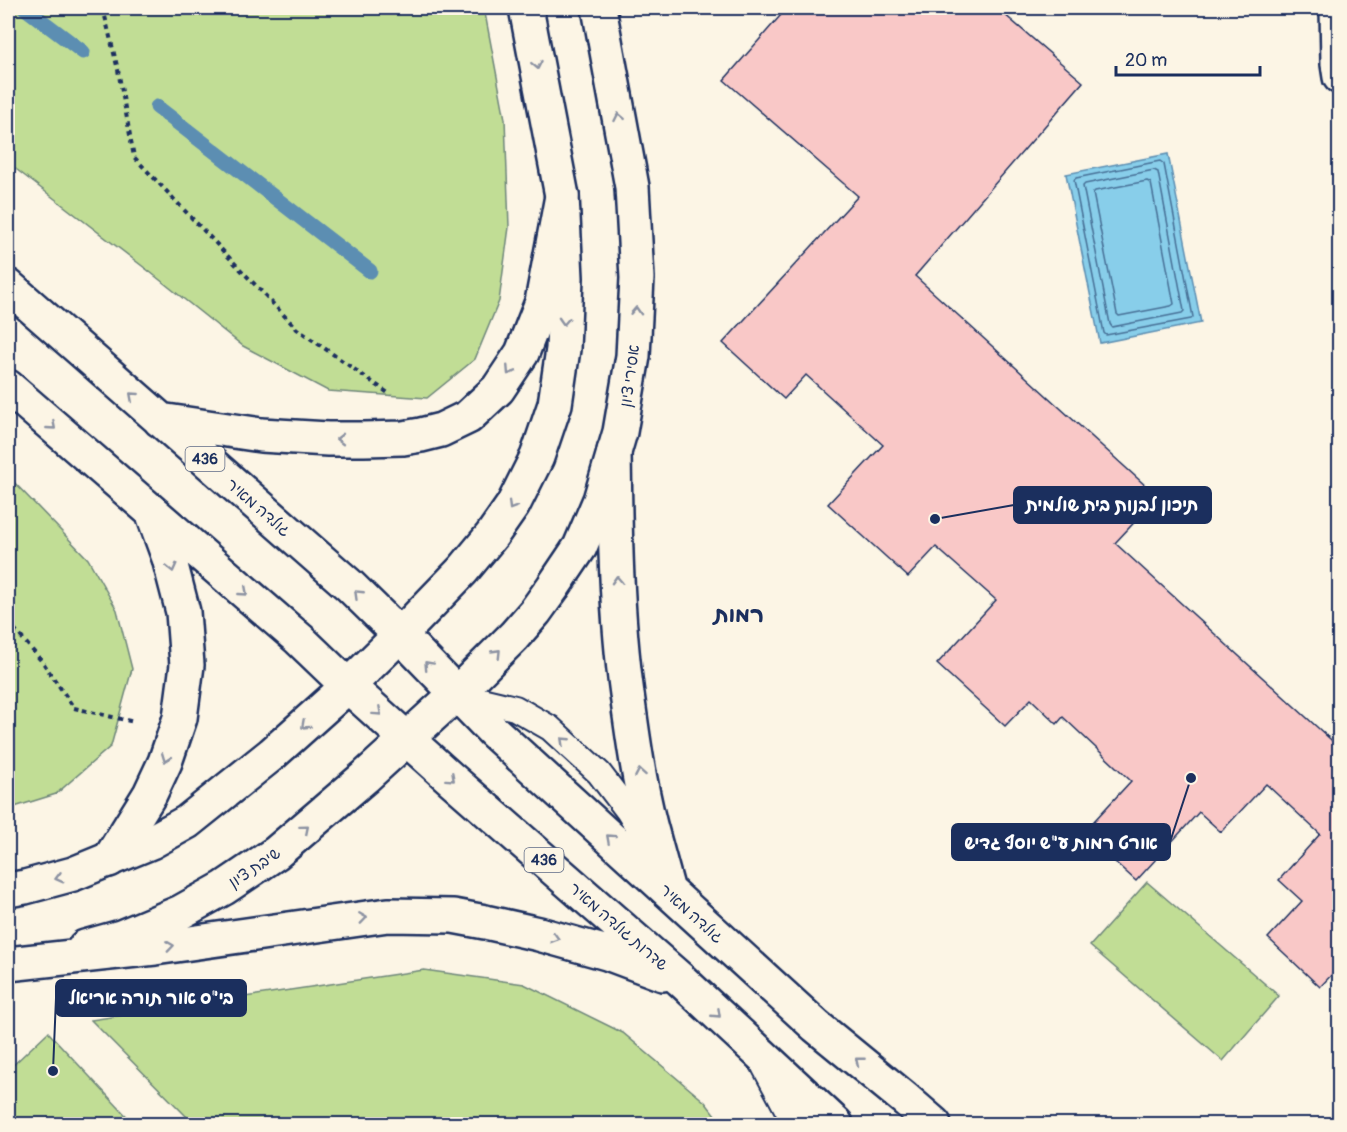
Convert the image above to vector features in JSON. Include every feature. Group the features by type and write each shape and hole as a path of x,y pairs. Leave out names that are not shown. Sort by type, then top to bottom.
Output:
{"main road":[{"path":"8,890 73,874 151,842 187,822 272,754 348,686 463,570 513,505 537,458 555,405 563,349 566,278 562,196 526,8"},
{"name":"אסירי ציון","path":"456,694 535,612 580,547 600,500 620,432 633,356 637,278 632,187 598,8"},
{"path":"1337,8 1340,77"},
{"path":"160,420 261,435 328,440 404,438 441,430 468,417 498,389 522,353 542,302 562,196"},
{"name":"גולדה מאיר","path":"8,286 349,585 400,635"},
{"name":"436","path":"8,387 299,639 348,686"},
{"path":"614,452 615,549 627,693 640,776 668,891"},
{"path":"109,860 150,794 165,762 180,718 188,665 183,612 170,558 152,513"},
{"name":"436","path":"400,635 456,694"},
{"name":"שדרות גולדה מאיר","path":"348,686 681,980 754,1048"},
{"name":"גולדה מאיר","path":"456,694 493,731 816,1026 934,1125"},
{"name":"שיבת ציון","path":"8,963 73,950 121,937 181,912 224,888 276,853 408,739 456,694"},
{"path":"8,963 155,948 388,915 453,916 539,934 607,953 681,980"},
{"name":"436","path":"754,1048 836,1125"}],"lane":[{"path":"754,1048 795,1125"},
{"path":"904,1098 944,1125"}],"path":[{"path":"103,8 118,70 134,157 297,329 441,430"},
{"path":"8,627 11,625 44,664 75,708 175,732"}],"green space":[{"path":"8,8 484,8 505,119 509,227 499,301 475,359 427,398 328,391 243,346 8,163"},
{"path":"8,476 88,559 117,610 132,669 111,746 56,794 8,809"},
{"path":"1147,882 1279,996 1223,1061 1090,946"},
{"path":"424,970 524,984 623,1033 705,1102 722,1124 194,1124 91,1020"},
{"path":"48,1032 134,1124 8,1124 8,1070"}],"water":[{"path":"1168,154 1201,323 1100,343 1066,174"}],"building":[{"path":"787,8 997,8 1083,82 915,276 1158,497 1115,543 1340,748 1340,966 1320,987 1268,938 1302,901 1279,880 1320,834 1266,784 1221,832 1199,812 1136,881 1083,833 1131,781 1063,717 1057,724 1031,699 1005,726 937,664 996,600 936,547 908,577 828,504 883,445 806,375 784,399 723,343 858,196 724,80"}],"waterway":[{"path":"25,8 83,52"},
{"path":"157,107 370,271"}],"place":[{"name":"תיכון לבנות בית שולמית","path":"935,519"},
{"name":"אורט רמות ע\"ש יוסף גדיש","path":"1191,778"},
{"name":"בי\"ס אור תורה אריאל","path":"53,1071"}],"district":[{"name":"רמות","path":"739,614"}]}
